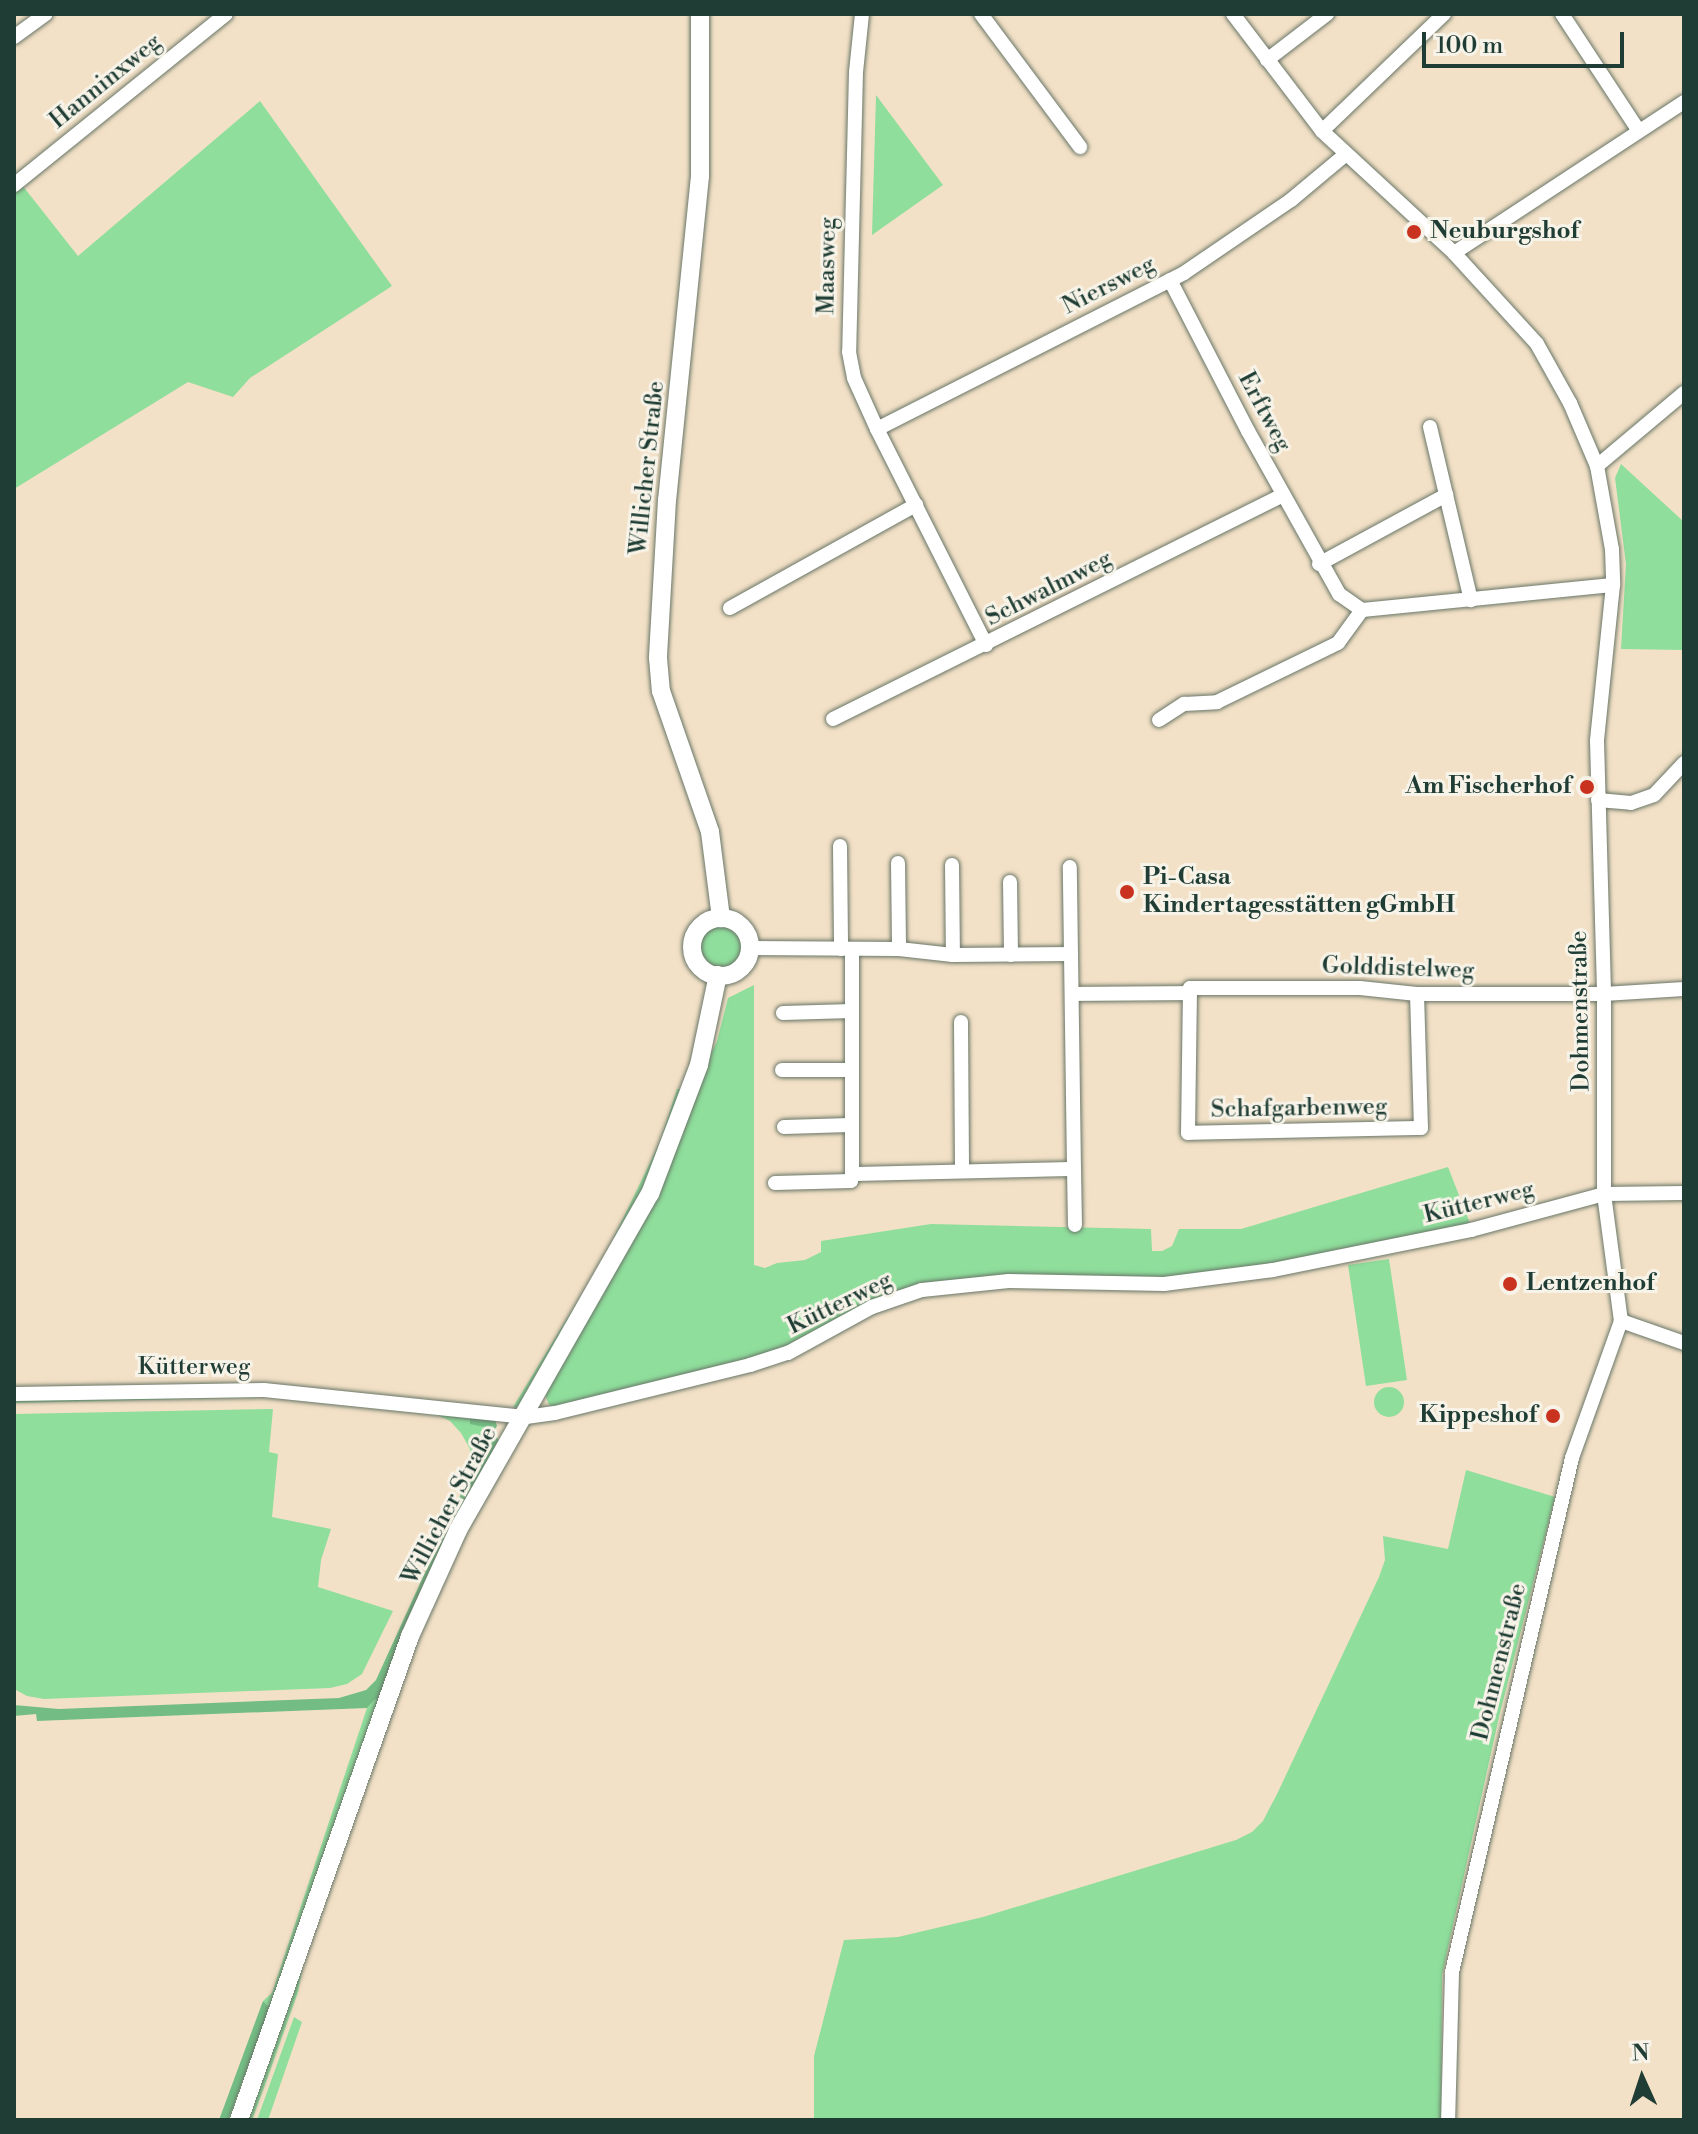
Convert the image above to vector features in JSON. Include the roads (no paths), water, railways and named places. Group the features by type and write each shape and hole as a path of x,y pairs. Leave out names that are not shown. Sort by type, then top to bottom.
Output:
{"street":[{"path":"14,37 46,14"},
{"name":"Hanninxweg","path":"14,185 226,14"},
{"name":"Willicher Straße","path":"700,14 700,176 667,500 658,658 661,691 710,832 721,918"},
{"name":"Maasweg","path":"862,14 856,72 849,352 854,378 986,645"},
{"path":"981,14 1080,147"},
{"name":"Dohmenstraße","path":"1233,14 1322,131 1454,253 1537,344 1570,403 1597,466 1612,549 1613,585 1597,741 1604,994 1604,1194 1621,1321 1572,1458 1452,1972 1448,2120"},
{"path":"1267,60 1327,14"},
{"path":"1322,131 1444,14"},
{"path":"1562,14 1639,131"},
{"path":"1454,253 1684,102"},
{"name":"Niersweg","path":"877,429 1170,280 1291,200 1345,155"},
{"name":"Erftweg","path":"1170,280 1319,564 1339,594 1362,610"},
{"path":"1597,466 1684,393"},
{"path":"1430,427 1471,600"},
{"name":"Schwalmweg","path":"833,719 1283,495"},
{"path":"1319,564 1446,495"},
{"path":"730,608 916,505"},
{"path":"1159,720 1184,704 1217,702 1338,643 1362,610 1613,585"},
{"path":"1598,800 1631,803 1654,795 1684,763"},
{"path":"775,1183 851,1181 852,1011 840,846"},
{"path":"898,863 899,949"},
{"path":"952,865 953,955"},
{"path":"1070,867 1075,1225"},
{"path":"1010,882 1011,955"},
{"path":"721,918 741,928 749,948 740,968 718,975 698,965 692,948 697,931 704,924 721,918"},
{"path":"749,948 899,949 953,955 1071,954"},
{"name":"Willicher Straße","path":"239,2120 410,1636 458,1530 526,1417 650,1194 699,1065 718,975"},
{"name":"Golddistelweg","path":"1072,994 1360,988 1417,994 1604,994 1684,989"},
{"name":"Schafgarbenweg","path":"1190,991 1188,1133 1421,1128 1417,994"},
{"path":"783,1013 852,1011"},
{"path":"961,1022 962,1170"},
{"path":"782,1070 850,1070"},
{"path":"784,1127 850,1125"},
{"path":"852,1174 1074,1169"},
{"name":"Kütterweg","path":"14,1394 173,1388 264,1390 526,1417 555,1413 788,1353 872,1307 922,1290 1009,1281 1164,1284 1258,1272 1471,1230 1604,1194 1684,1193"},
{"path":"1621,1321 1684,1343"}],"place":[{"name":"Neuburgshof","path":"1414,232"},
{"name":"Am Fischerhof","path":"1587,787"},
{"name":"Pi-Casa Kindertagesstätten gGmbH","path":"1127,892"},
{"name":"Lentzenhof","path":"1510,1284"},
{"name":"Kippeshof","path":"1553,1416"}]}
